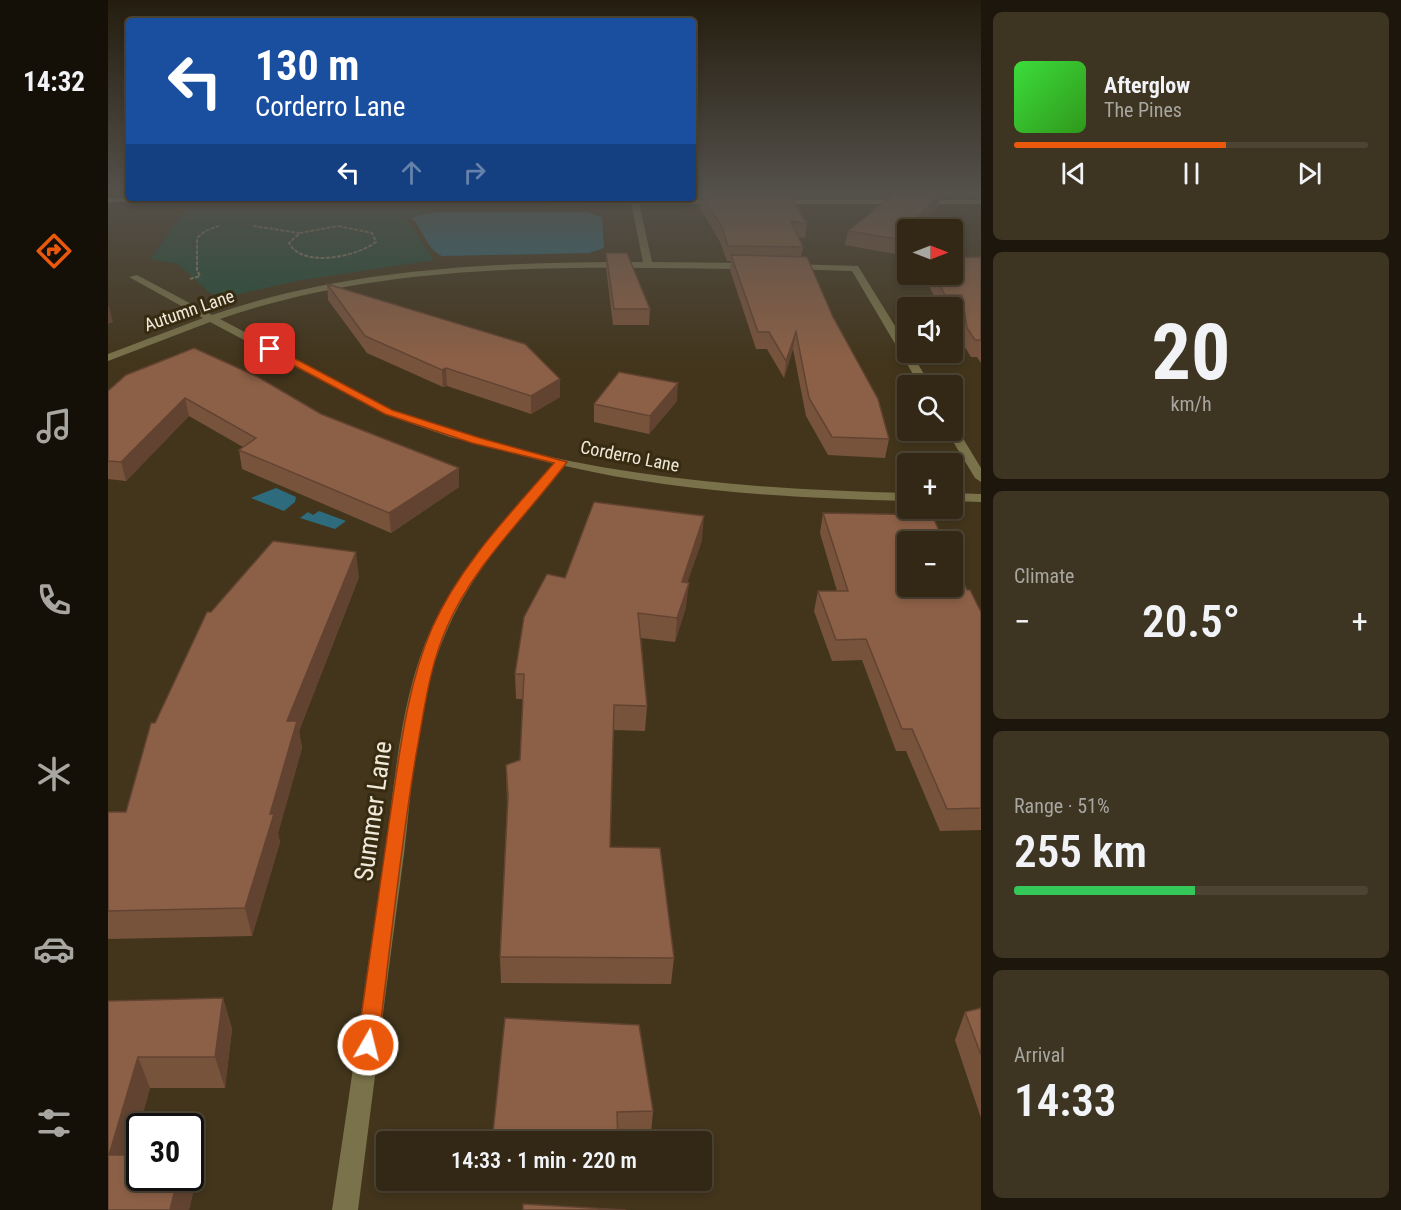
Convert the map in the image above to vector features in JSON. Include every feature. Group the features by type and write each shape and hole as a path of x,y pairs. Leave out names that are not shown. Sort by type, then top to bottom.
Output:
{"street":[{"path":"645,248 648,265"},
{"name":"Autumn Lane","path":"108,358 211,318 288,296 388,277 495,267 763,266"},
{"path":"774,267 855,268 919,375"},
{"name":"Corderro Lane","path":"134,277 388,412 476,441 562,462 676,484 759,492 897,497"},
{"path":"959,441 981,478"},
{"name":"Summer Lane","path":"345,1210 403,785 421,681 440,627 467,579 494,540 562,462"},
{"path":"963,497 981,498"}],"path":[{"path":"186,279 201,276 197,270 197,248"},
{"path":"292,248 296,252 313,256 349,255 366,248"}],"green space":[{"path":"158,248 426,248 434,260 296,281 235,295 211,294 178,264 150,259"}],"water":[{"path":"432,248 603,248 589,253 442,256"},
{"path":"276,488 296,497 295,502 284,511 251,498"},
{"path":"319,511 346,521 335,529 300,518 308,512 313,515"}],"building":[{"path":"606,253 627,253 650,309 614,309"},
{"path":"731,255 807,257 833,317 878,399 889,439 832,437 809,398 796,332 786,361 769,332 758,332"},
{"path":"963,258 981,258 981,340 975,340 967,328 962,295 945,295 940,285 963,285"},
{"path":"327,284 525,344 560,379 531,396 446,368 442,370 365,336"},
{"path":"194,348 258,377 321,414 459,468 389,513 239,450 256,438 185,398 121,462 108,461 108,391 126,375"},
{"path":"619,372 678,383 650,416 594,404"},
{"path":"594,502 704,516 682,582 689,583 677,618 638,613 647,706 614,705 610,847 660,848 674,958 500,957 508,796 506,765 520,760 524,674 515,674 524,617 547,574 565,578"},
{"path":"823,513 897,514 897,519 934,519 939,531 897,531 897,597 963,597 963,582 981,612 981,808 947,809 912,729 902,729 866,639 836,640 818,591 848,591"},
{"path":"273,541 356,552 287,721 297,721 270,814 274,814 245,908 108,911 108,812 126,812 151,723 155,723 207,612 211,612"},
{"path":"223,998 215,1057 138,1057 109,1155 126,1155 126,1191 175,1191 170,1210 108,1210 108,1001"},
{"path":"981,1008 981,1055 965,1012"},
{"path":"505,1018 639,1025 653,1111 617,1112 618,1131 493,1131"},
{"path":"523,1204 626,1210 523,1210"}],"route":[{"path":"270,349 388,412 476,441 562,462 494,540 467,579 440,627 421,681 403,785 368,1045"}]}
